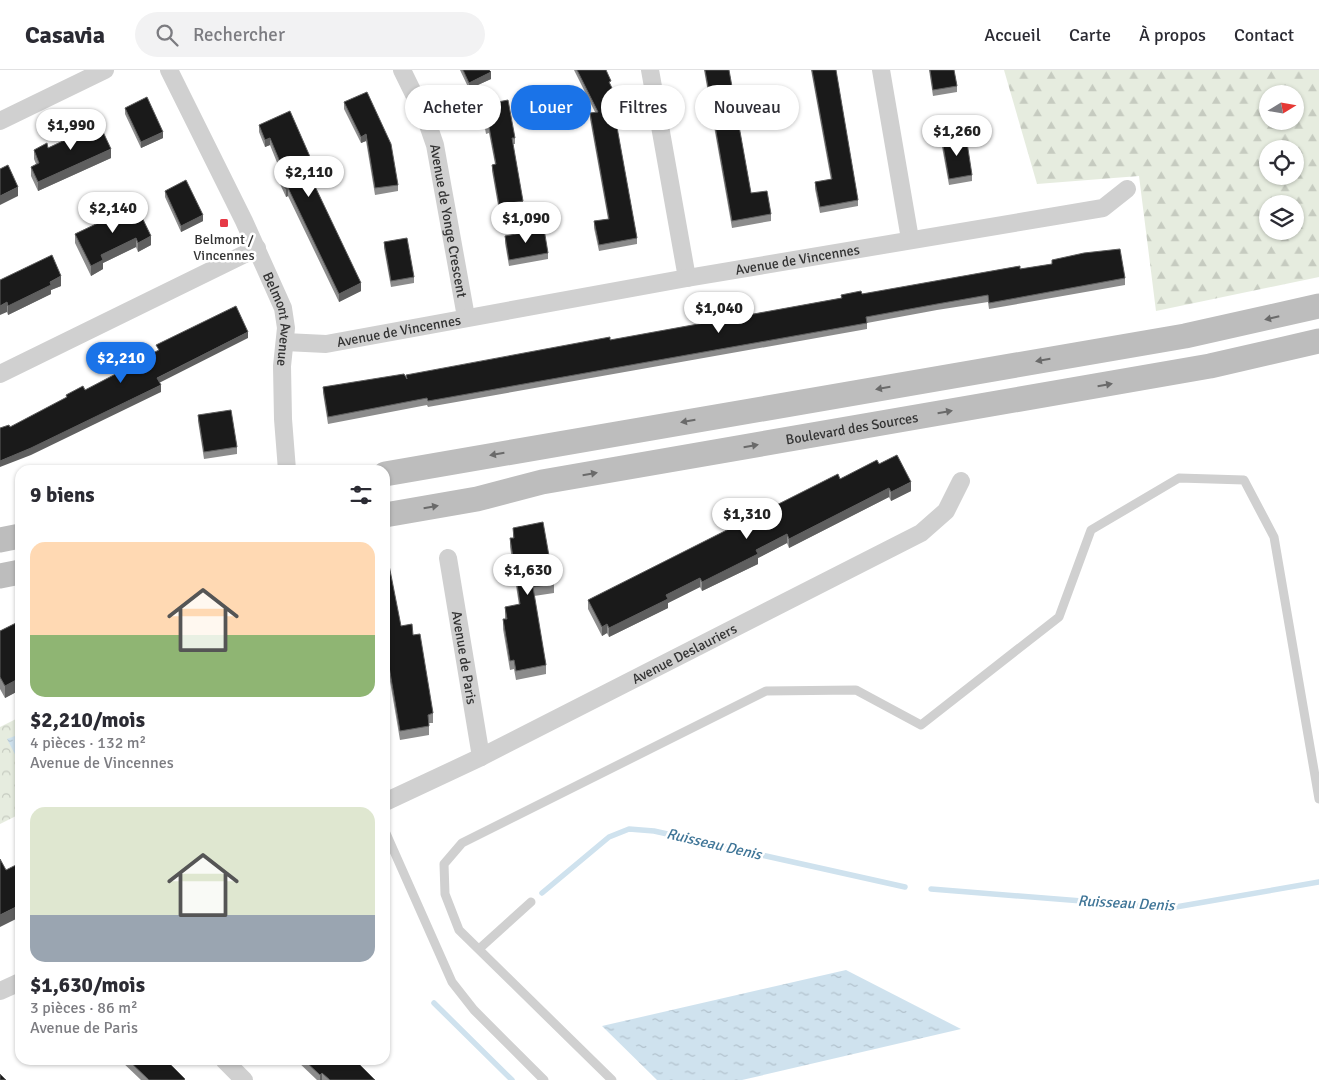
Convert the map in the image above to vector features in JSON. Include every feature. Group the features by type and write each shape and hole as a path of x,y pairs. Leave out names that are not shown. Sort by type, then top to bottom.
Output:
{"main road":[{"path":"390,473 1185,336 1319,306"},
{"name":"Boulevard des Sources","path":"390,514 477,499 542,482 1210,366 1319,341"},
{"path":"0,540 15,537"},
{"path":"0,576 15,573"}],"street":[{"path":"0,121 105,70"},
{"name":"Belmont Avenue","path":"169,70 257,248 283,308 286,328 282,366 283,419 288,465"},
{"name":"Avenue de Yonge Crescent","path":"402,70 426,119 435,145 466,317"},
{"path":"650,70 687,278"},
{"path":"881,70 910,239"},
{"name":"Avenue de Vincennes","path":"285,342 326,344 687,278 1103,208 1127,189"},
{"path":"0,374 257,248"},
{"name":"Avenue Deslauriers","path":"390,800 481,757 920,533 946,511 961,481"},
{"name":"Avenue de Paris","path":"448,558 481,757"},
{"path":"0,991 15,984"},
{"path":"229,1065 244,1080"}],"lane":[{"path":"612,1080 460,930 445,894 444,864 462,843 766,691 856,690 921,725 1059,617 1091,530 1179,478 1244,480 1274,537 1319,799"},
{"path":"390,842 452,982 474,1010 544,1080"},
{"path":"479,950 531,902"}],"green space":[{"path":"1004,70 1319,70 1319,277 1156,311 1139,176 1037,184"},
{"path":"15,720 15,816 0,824 0,727"}],"water":[{"path":"15,736 15,754 7,739"},
{"path":"846,970 961,1029 742,1080 657,1080 602,1026"}],"building":[{"path":"463,70 489,70 491,72 469,83"},
{"path":"577,70 606,70 611,81 609,82 610,85 601,85 601,130 618,130 637,238 599,245 594,221 609,219 591,119 591,113 598,112 591,98 591,85 584,85"},
{"path":"705,70 729,70 732,85 708,85"},
{"path":"812,70 836,70 858,200 820,207 815,182 832,179"},
{"path":"930,70 954,70 957,86 933,90"},
{"path":"367,92 391,144 398,185 375,188 366,134 361,137 344,102"},
{"path":"147,97 163,132 141,142 125,108"},
{"path":"508,100 511,130 514,130 515,138 512,138 523,201 499,205 492,165 496,164 490,130 501,130 501,101"},
{"path":"290,111 318,175 311,178 361,283 339,294 288,188 286,189 280,176 285,174 270,138 265,140 259,125"},
{"path":"97,119 111,149 38,182 31,167 39,163 34,150 47,143 48,148 82,132 79,127"},
{"path":"716,130 740,130 751,193 767,191 771,214 732,221"},
{"path":"966,136 972,175 949,179 942,140"},
{"path":"8,165 18,187 0,196 0,169"},
{"path":"186,180 203,215 181,226 165,191"},
{"path":"136,205 151,236 138,243 136,238 101,255 103,260 91,266 75,234"},
{"path":"544,229 548,253 509,260 505,236"},
{"path":"407,238 414,277 391,281 384,242"},
{"path":"1120,249 1125,278 989,303 988,295 866,317 867,323 428,401 427,398 328,417 323,387 404,374 407,379 406,375 610,337 610,340 842,298 841,295 861,291 862,294 1020,266 1020,269 1052,264 1052,260 1084,253"},
{"path":"52,255 61,276 50,282 51,285 8,306 7,302 0,306 0,280"},
{"path":"236,306 248,332 157,378 161,385 0,461 0,428 9,425 10,427 67,397 66,395 83,386 85,390 159,350 156,345"},
{"path":"231,410 237,447 204,452 198,415"},
{"path":"897,455 911,482 891,492 889,488 789,539 787,534 756,550 758,554 702,582 700,578 666,595 668,599 609,628 607,624 602,627 588,600 838,474 840,479 877,460 879,464"},
{"path":"543,522 554,584 533,587 546,665 516,671 514,660 510,661 503,619 507,619 505,607 520,604 510,538 514,538 513,528"},
{"path":"390,570 401,626 412,624 413,635 420,634 433,713 428,715 429,726 400,731 390,672"},
{"path":"15,624 15,681 5,686 0,677 0,631"},
{"path":"0,859 6,870 15,866 15,908 0,915"},
{"path":"133,1065 171,1065 185,1079 184,1080 149,1080"},
{"path":"309,1065 360,1065 375,1080 330,1080 322,1073 320,1075"},
{"path":"0,1074 6,1080 0,1080"}],"waterway":[{"name":"Ruisseau Denis","path":"542,893 609,837 629,829 654,831 905,887"},
{"name":"Ruisseau Denis","path":"931,889 1170,908 1319,882"},
{"path":"434,1003 512,1080"}],"place":[{"name":"Belmont / Vincennes","path":"224,223"}]}
